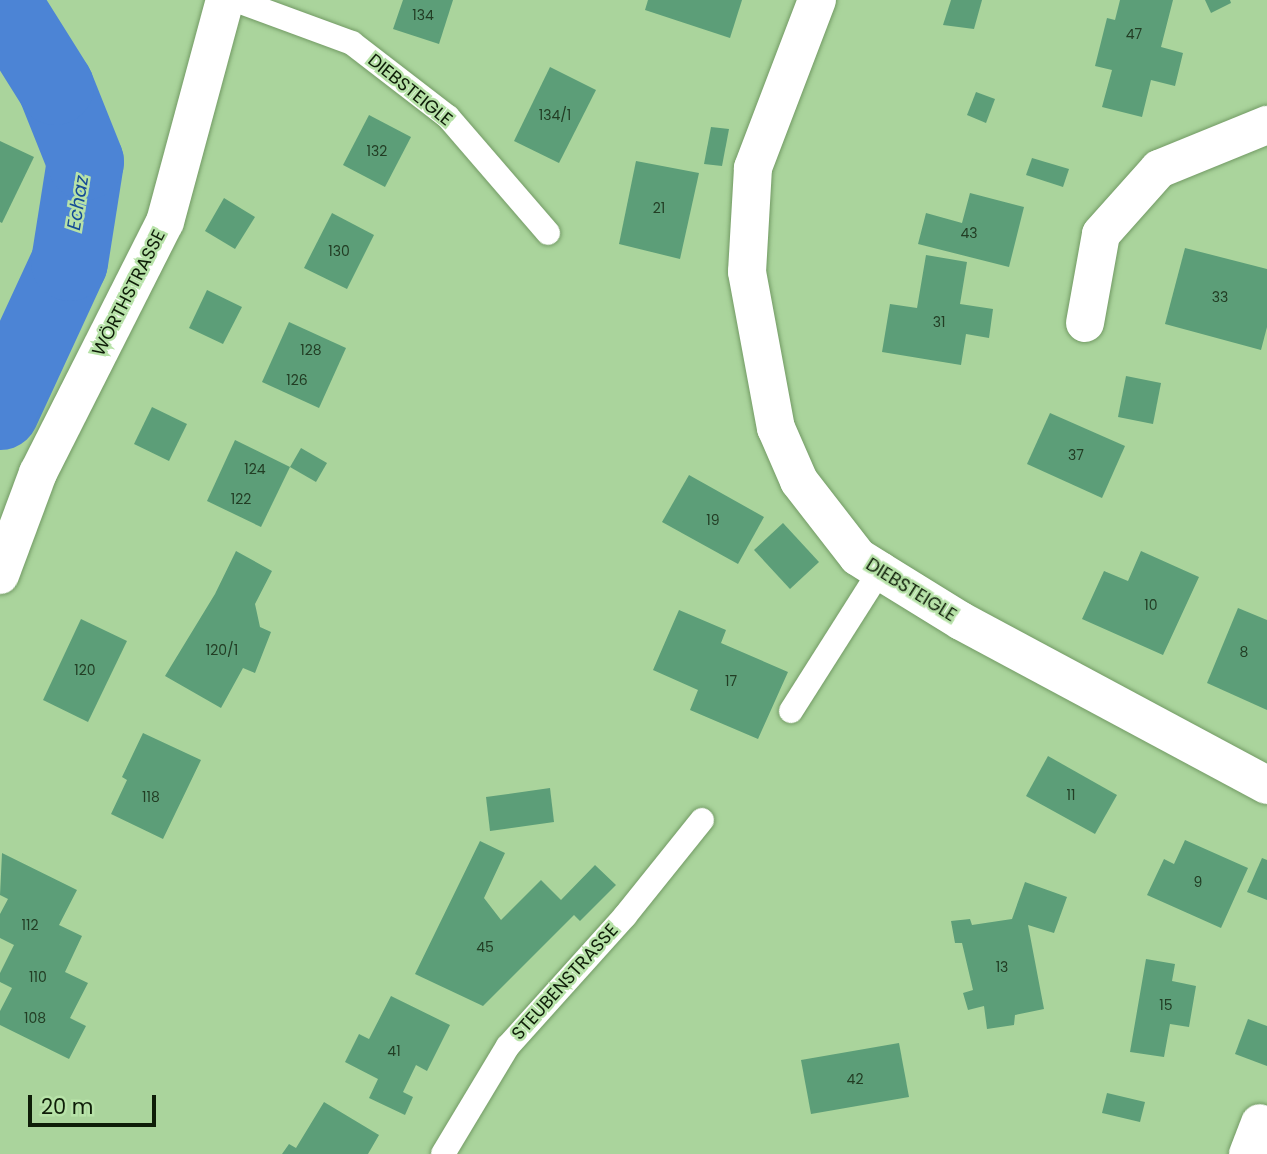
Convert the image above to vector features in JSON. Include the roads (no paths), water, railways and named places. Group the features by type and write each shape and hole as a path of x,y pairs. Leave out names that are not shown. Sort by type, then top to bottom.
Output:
{"street":[{"name":"WÖRTHSTRASSE","path":"0,575 38,473 165,222 225,0"},
{"name":"DIEBSTEIGLE","path":"819,1 754,168 747,272 776,428 799,481 858,557 961,621 1267,785"},
{"path":"1085,323 1101,234 1158,169 1267,125"}],"lane":[{"name":"DIEBSTEIGLE","path":"235,0 352,43 448,117 548,233"},
{"path":"791,711 880,571"},
{"name":"STEUBENSTRASSE","path":"443,1154 508,1046 616,926 702,820"}],"waterway":[{"name":"Echaz","path":"0,411 69,262 85,161 55,86 1,0"}]}
